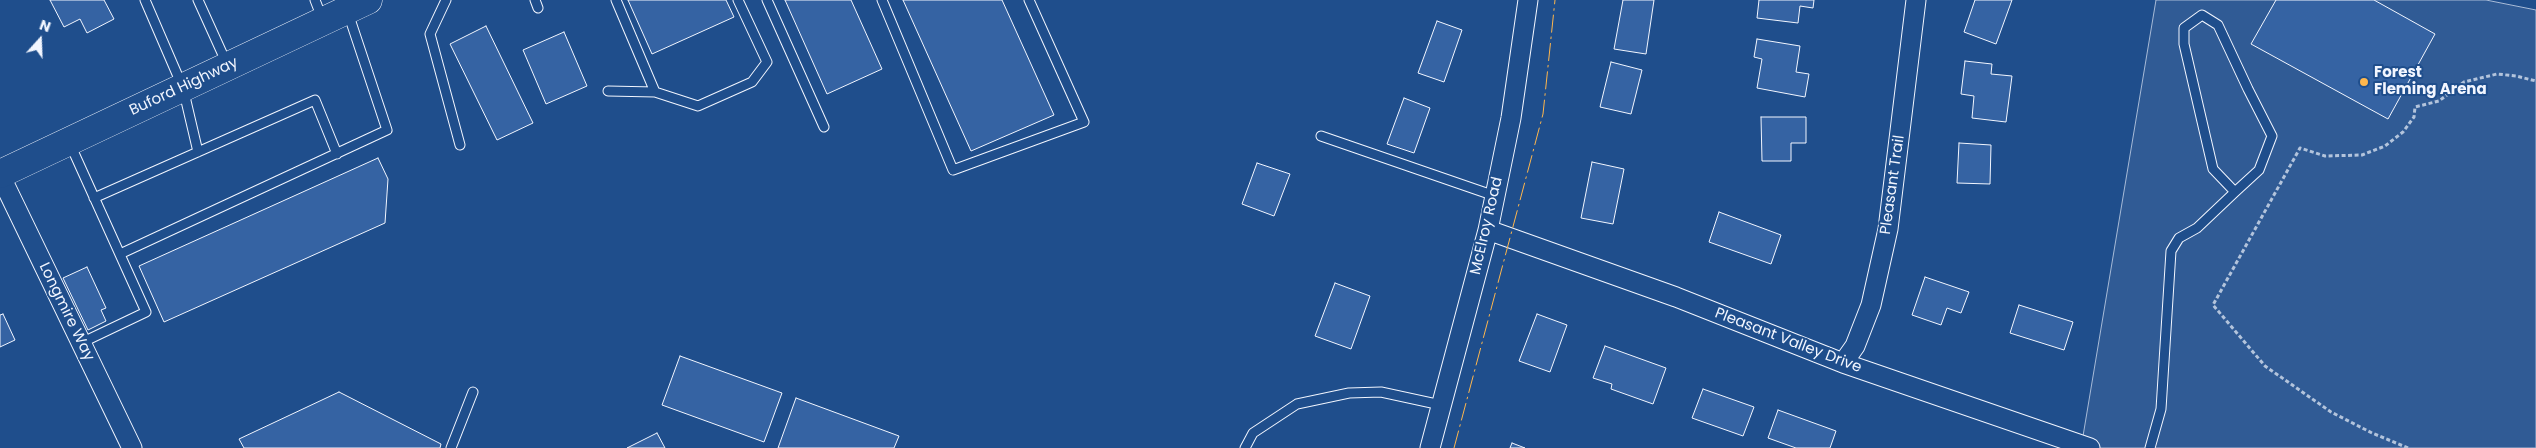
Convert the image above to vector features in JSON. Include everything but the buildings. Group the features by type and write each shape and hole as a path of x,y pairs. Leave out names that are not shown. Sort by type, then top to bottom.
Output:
{"main road":[{"name":"Buford Highway","path":"0,175 228,66 338,8"}],"street":[{"name":"McElroy Road","path":"1430,448 1488,230 1511,118 1528,0"},
{"name":"Pleasant Trail","path":"1843,363 1855,346 1871,305 1888,229 1916,0"},
{"name":"Longmire Way","path":"0,175 132,448"},
{"name":"Pleasant Valley Drive","path":"1488,230 1676,297 1843,363 2090,448"}],"lane":[{"path":"145,0 183,88 198,152"},
{"path":"198,0 228,66"},
{"path":"446,0 430,34 460,145"},
{"path":"616,0 656,92"},
{"path":"608,90 656,92 698,106 752,82 767,62 738,0"},
{"path":"767,0 824,127"},
{"path":"882,0 954,170 1084,122 1028,0"},
{"path":"120,254 387,130 338,8"},
{"path":"2150,448 2161,408 2171,251 2179,238 2197,228 2235,192 2258,170 2272,136 2218,25 2202,15 2184,28 2184,44 2213,168 2235,192"},
{"path":"94,198 315,100 338,154"},
{"path":"1321,136 1495,196"},
{"path":"68,142 146,312 81,343"},
{"path":"451,448 473,392"},
{"path":"1246,448 1253,433 1297,404 1349,392 1381,392 1442,405"}],"path":[{"path":"2408,448 2372,433 2332,412 2264,366 2213,305 2300,148 2325,156 2362,155 2385,146 2403,132 2414,117 2415,107 2439,101 2464,82 2497,74 2536,81"}],"shaded area":[{"path":"2156,0 2486,0 2536,10 2536,448 2081,448"}],"power":[{"path":"1454,448 1543,114 1555,0"}],"place":[{"name":"Forest Fleming Arena","path":"2364,82"}]}
